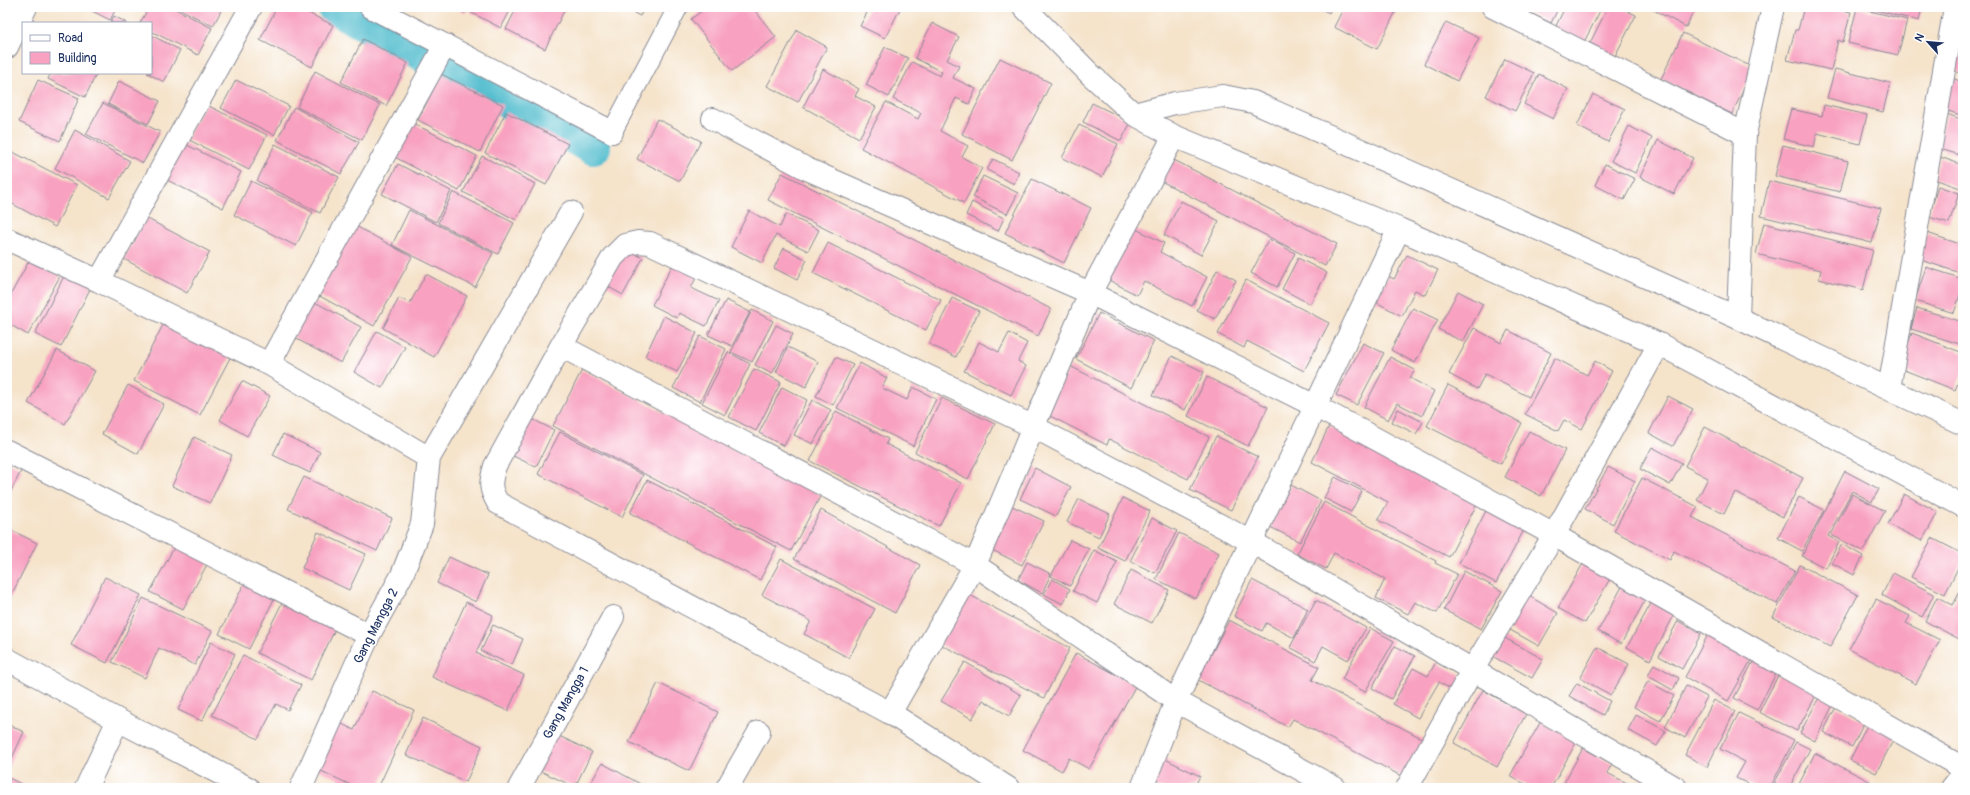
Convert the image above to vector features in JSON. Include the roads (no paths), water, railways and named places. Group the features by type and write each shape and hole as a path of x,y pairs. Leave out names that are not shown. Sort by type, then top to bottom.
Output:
{"street":[{"path":"7,47 26,7"},
{"path":"99,281 251,7"},
{"path":"371,7 441,52 612,132"},
{"path":"1024,7 1091,75 1134,114 1174,136 1399,229 1659,344 1963,506"},
{"path":"1493,7 1745,134"},
{"path":"1738,318 1745,134 1773,7"},
{"path":"1889,389 1955,7"},
{"path":"269,364 441,52"},
{"path":"1134,114 1175,103 1224,96 1253,102 1738,318 1963,424"},
{"path":"713,119 807,169 1090,293 1315,406 1554,534 1963,768"},
{"path":"890,713 975,565 1090,293 1174,136"},
{"path":"7,239 99,281 269,364 429,458 571,212"},
{"path":"1142,788 1176,701 1399,229"},
{"path":"1008,788 890,713 498,503 491,491 491,480 495,466 561,346 613,257 625,245 638,242 650,243 1034,428 1252,542 1676,788"},
{"path":"1407,788 1473,669 1554,534 1659,344"},
{"path":"561,346 975,565 1176,701 1335,788"},
{"path":"7,451 369,635"},
{"name":"Gang Mangga 2","path":"301,788 369,635 402,575 422,524 429,458"},
{"name":"Gang Mangga 1","path":"519,788 614,617"},
{"path":"7,659 118,720 248,788"},
{"path":"86,788 118,720"},
{"path":"727,788 759,732"},
{"path":"1952,788 1963,774"}],"lane":[{"path":"612,132 678,7"}],"waterway":[{"path":"335,7 593,147"}]}
